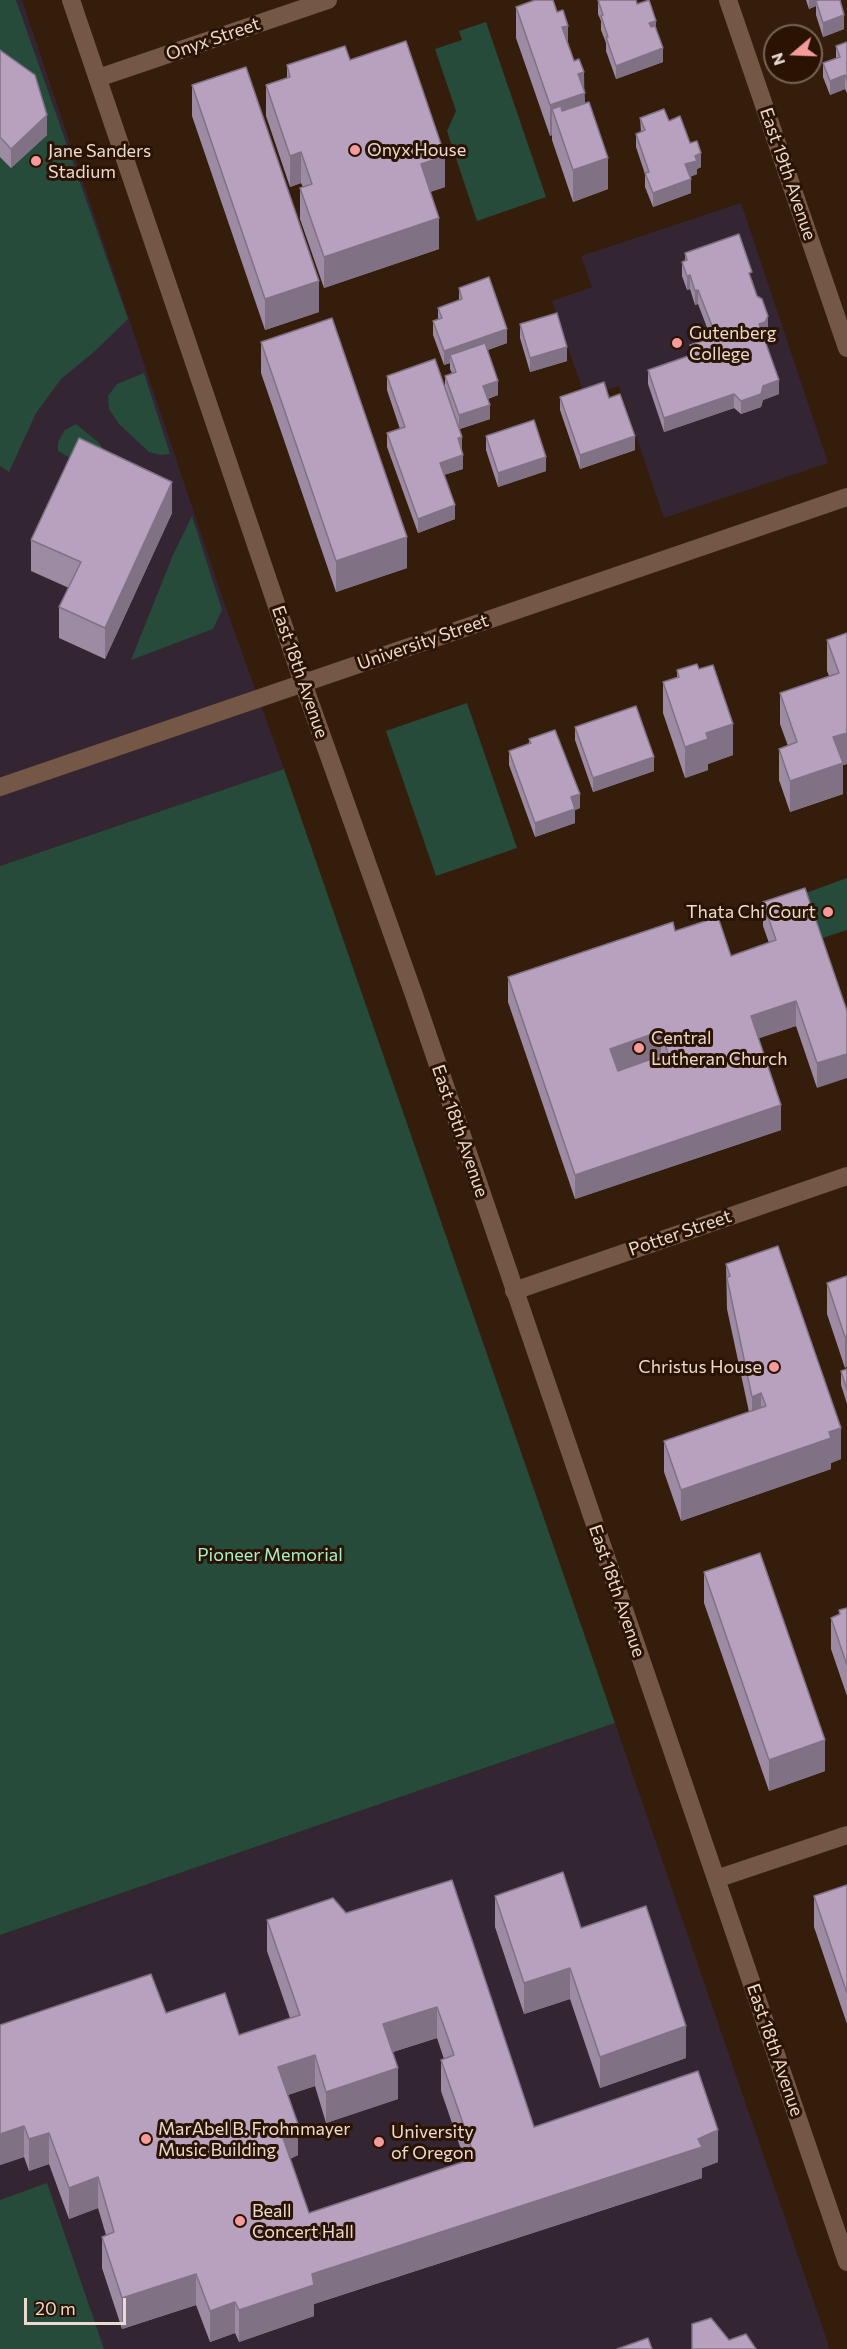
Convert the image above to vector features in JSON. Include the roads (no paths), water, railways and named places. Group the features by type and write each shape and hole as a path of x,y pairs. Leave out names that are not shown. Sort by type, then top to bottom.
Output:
{"street":[{"name":"East 18th Avenue","path":"71,0 303,683 414,995 847,2262"},
{"name":"Onyx Street","path":"98,78 328,0"},
{"name":"East 19th Avenue","path":"728,0 847,348"},
{"name":"University Street","path":"0,787 847,497"},
{"name":"Potter Street","path":"514,1291 847,1176"},
{"path":"716,1879 847,1835"}],"place":[{"name":"Onyx House","path":"355,150"},
{"name":"Jane Sanders Stadium","path":"36,161"},
{"name":"Gutenberg College","path":"677,343"},
{"name":"Thata Chi Court","path":"828,912"},
{"name":"Central Lutheran Church","path":"639,1048"},
{"name":"Christus House","path":"774,1367"},
{"name":"MarAbel B. Frohnmayer Music Building","path":"146,2139"},
{"name":"University of Oregon","path":"379,2142"},
{"name":"Beall Concert Hall","path":"240,2221"}],"park label":[{"name":"Pioneer Memorial","path":"270,1555"}]}
